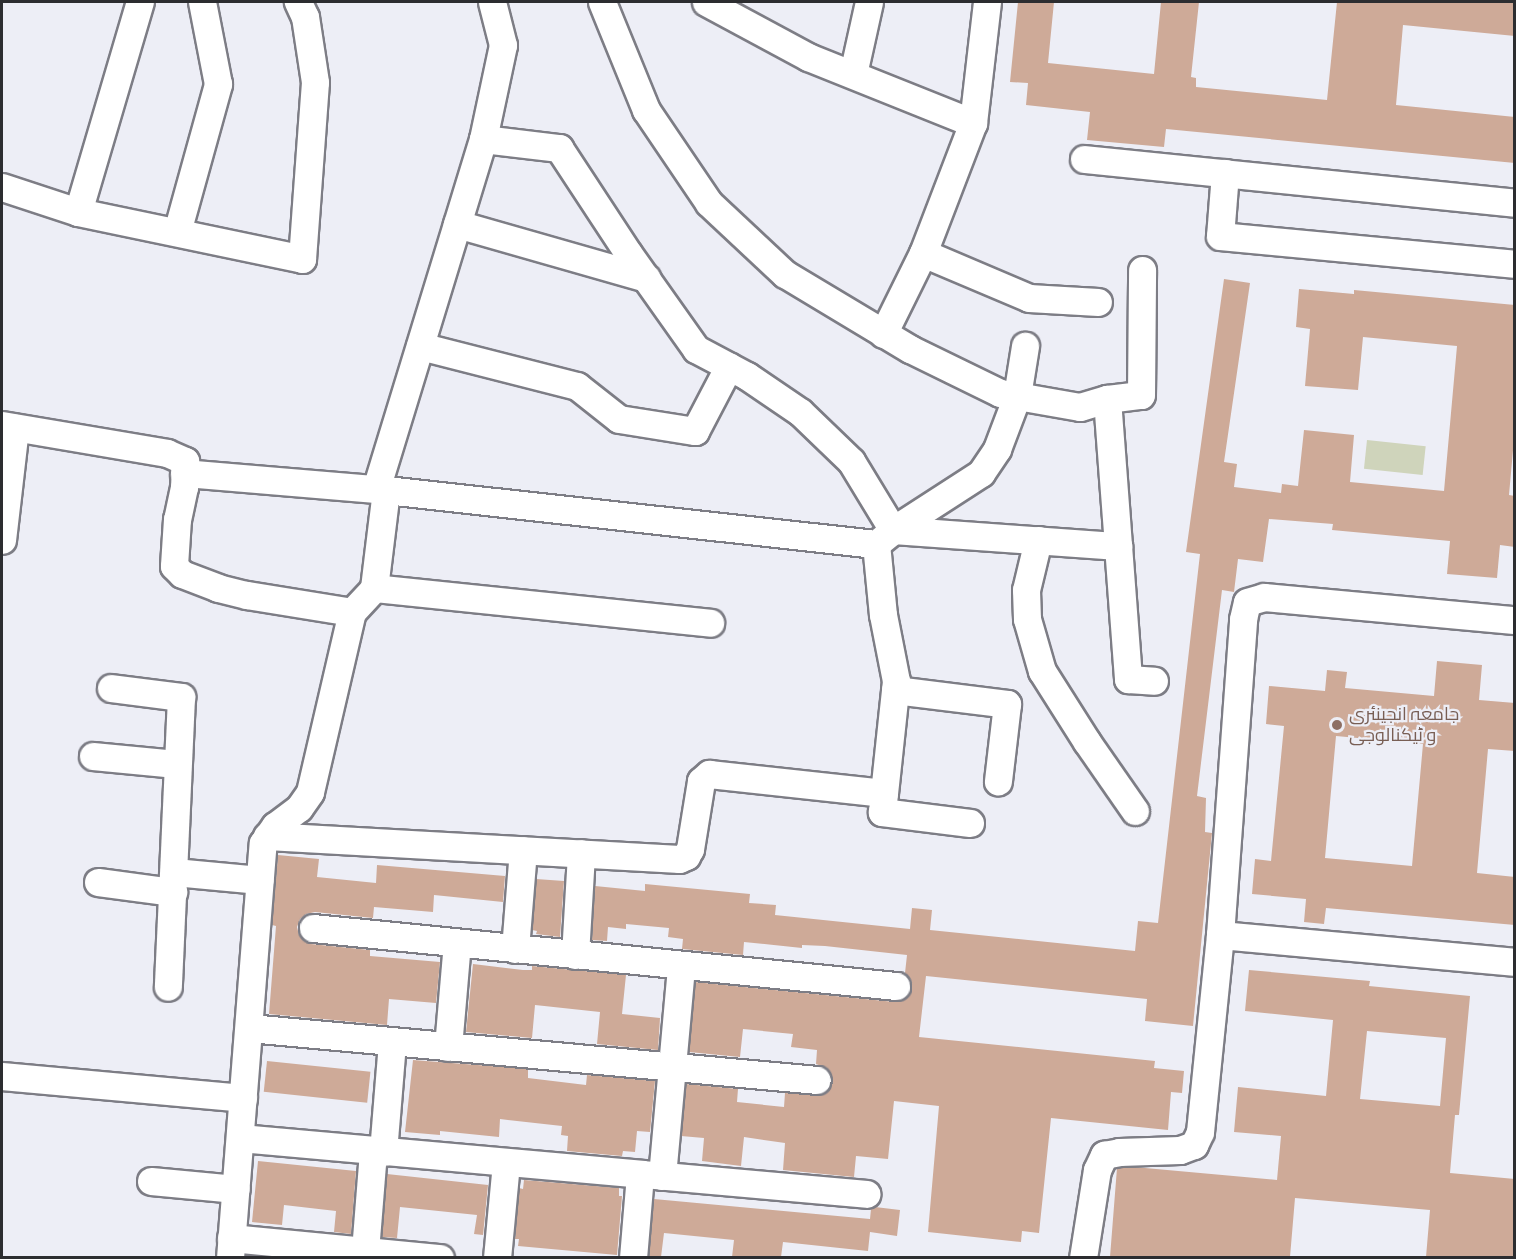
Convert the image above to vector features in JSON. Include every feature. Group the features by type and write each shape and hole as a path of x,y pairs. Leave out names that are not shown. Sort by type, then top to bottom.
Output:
{"street":[{"path":"78,212 140,2"},
{"path":"177,232 218,84 202,2"},
{"path":"2,187 78,212 302,259 315,82 304,17 298,2"},
{"path":"440,1257 365,1251 230,1248 260,880 267,836 299,808 310,792 352,612 374,588 381,490 420,346 483,139 503,45 492,2"},
{"path":"602,2 646,110 709,203 785,274 883,334 1000,393 1080,407 1107,399 1141,395 1142,270"},
{"path":"706,2 808,57 973,123"},
{"path":"853,74 869,2"},
{"path":"883,334 923,253 973,123 987,2"},
{"path":"483,139 560,148 696,349 729,366 800,412 851,461 884,537 883,615 896,681 882,812 970,823"},
{"path":"1084,159 1515,203"},
{"path":"1225,174 1220,236 1515,264"},
{"path":"457,224 646,278"},
{"path":"923,253 1029,298 1098,302"},
{"path":"420,346 577,386 619,419 695,431 729,366"},
{"path":"884,537 981,473 998,449 1017,396 1025,346"},
{"path":"1107,399 1128,679 1154,681"},
{"path":"2,540 8,426 167,453 185,460 177,519 174,566 182,574 218,588 247,595 352,612"},
{"path":"184,473 884,537 1038,540 1118,546"},
{"path":"1038,540 1026,590 1027,619 1042,671 1136,811"},
{"path":"374,588 710,623"},
{"path":"1083,1257 1096,1170 1104,1155 1119,1152 1180,1149 1194,1145 1200,1132 1220,935 1243,619 1247,602 1264,597 1515,620"},
{"path":"111,688 181,697 176,764 174,882 168,987"},
{"path":"895,690 1007,704 998,781"},
{"path":"93,756 176,764"},
{"path":"267,836 679,859 686,856 690,849 701,781 709,774 884,793"},
{"path":"515,949 523,850"},
{"path":"575,955 581,853"},
{"path":"98,882 260,880"},
{"path":"313,928 896,986"},
{"path":"1220,935 1515,962"},
{"path":"448,1047 457,943"},
{"path":"633,1257 671,1066 681,966"},
{"path":"249,1029 817,1080"},
{"path":"365,1251 392,1042"},
{"path":"2,1076 243,1098"},
{"path":"240,1138 867,1194"},
{"path":"497,1257 506,1162"},
{"path":"151,1181 236,1189"}],"green space":[{"path":"1367,440 1426,446 1423,475 1364,469"}],"building":[{"path":"1018,2 1054,2 1048,63 1154,74 1161,2 1199,2 1191,77 1196,78 1196,87 1327,100 1337,2 1515,2 1515,36 1403,25 1396,105 1515,117 1515,163 1166,129 1164,147 1087,140 1090,112 1026,105 1028,83 1010,82"},
{"path":"1224,279 1250,283 1224,462 1237,464 1234,487 1281,493 1282,484 1298,486 1304,430 1354,435 1350,482 1444,491 1457,346 1363,337 1358,390 1305,386 1310,329 1296,327 1299,289 1354,294 1354,290 1515,305 1515,428 1509,495 1515,496 1515,547 1500,545 1497,578 1447,574 1450,541 1332,530 1333,524 1269,519 1263,562 1238,559 1234,592 1222,590 1197,796 1206,798 1205,832 1212,833 1193,1026 1145,1021 1147,999 926,976 919,1037 1155,1061 1154,1068 1184,1071 1182,1093 1171,1092 1168,1130 1051,1118 1039,1233 1022,1231 1021,1242 928,1232 939,1106 894,1101 888,1159 856,1156 854,1177 783,1170 785,1143 744,1137 741,1166 702,1161 704,1138 681,1136 686,1084 738,1089 737,1102 784,1107 785,1093 823,1094 830,1089 833,1081 827,1068 816,1064 817,1050 791,1047 793,1034 743,1029 740,1057 689,1052 695,982 895,1002 903,1000 912,988 911,980 905,973 907,955 825,946 802,945 802,948 744,942 743,955 682,949 683,939 668,937 669,928 626,924 626,929 608,927 607,941 592,940 595,886 645,891 645,884 750,894 749,903 776,905 775,915 910,929 912,908 932,910 930,930 1135,951 1138,921 1158,923 1200,554 1186,552"},
{"path":"1437,661 1482,665 1479,700 1515,703 1515,751 1488,749 1477,873 1515,877 1515,925 1326,908 1324,924 1304,922 1306,899 1252,894 1255,859 1271,861 1284,726 1266,724 1269,686 1325,691 1327,670 1347,672 1345,688 1434,696","holes":["1336,736 1423,744 1412,866 1325,858"]},
{"path":"278,855 319,859 317,877 376,883 377,865 505,876 503,902 434,895 433,912 374,907 373,918 315,912 306,914 300,919 297,927 299,935 311,944 370,950 370,956 440,962 436,1003 389,999 387,1025 269,1014 276,926 272,925"},
{"path":"536,879 564,881 560,937 536,934 537,931 532,930"},
{"path":"473,964 523,970 532,970 532,966 626,975 622,1014 660,1018 658,1050 597,1044 600,1012 535,1005 532,1038 466,1032"},
{"path":"1249,970 1370,981 1369,986 1470,996 1459,1115 1455,1115 1450,1173 1515,1179 1515,1257 1426,1257 1430,1210 1295,1198 1290,1257 1110,1257 1117,1168 1134,1167 1277,1180 1281,1136 1234,1132 1238,1087 1326,1096 1333,1020 1245,1011","holes":["1367,1031 1446,1038 1440,1106 1360,1099"]},
{"path":"413,1060 528,1069 528,1078 586,1085 587,1075 655,1081 650,1132 637,1131 635,1152 623,1151 622,1156 567,1151 568,1136 561,1135 562,1126 500,1119 499,1137 440,1131 440,1135 405,1132"},
{"path":"267,1061 370,1072 367,1103 264,1092"},
{"path":"258,1161 356,1171 351,1234 334,1232 336,1211 284,1205 282,1225 252,1222"},
{"path":"387,1174 488,1185 483,1235 474,1234 477,1215 400,1207 397,1238 382,1237"},
{"path":"524,1180 619,1188 619,1196 622,1196 617,1255 518,1246 519,1239 515,1239 519,1188 523,1189"},
{"path":"654,1199 870,1219 871,1209 875,1207 900,1210 897,1236 870,1232 868,1251 783,1242 781,1257 732,1257 734,1240 664,1233 661,1257 649,1257"}],"place":[{"name":"جامعہ انجینئری و ٹیکنالوجی","path":"1337,725"}]}
